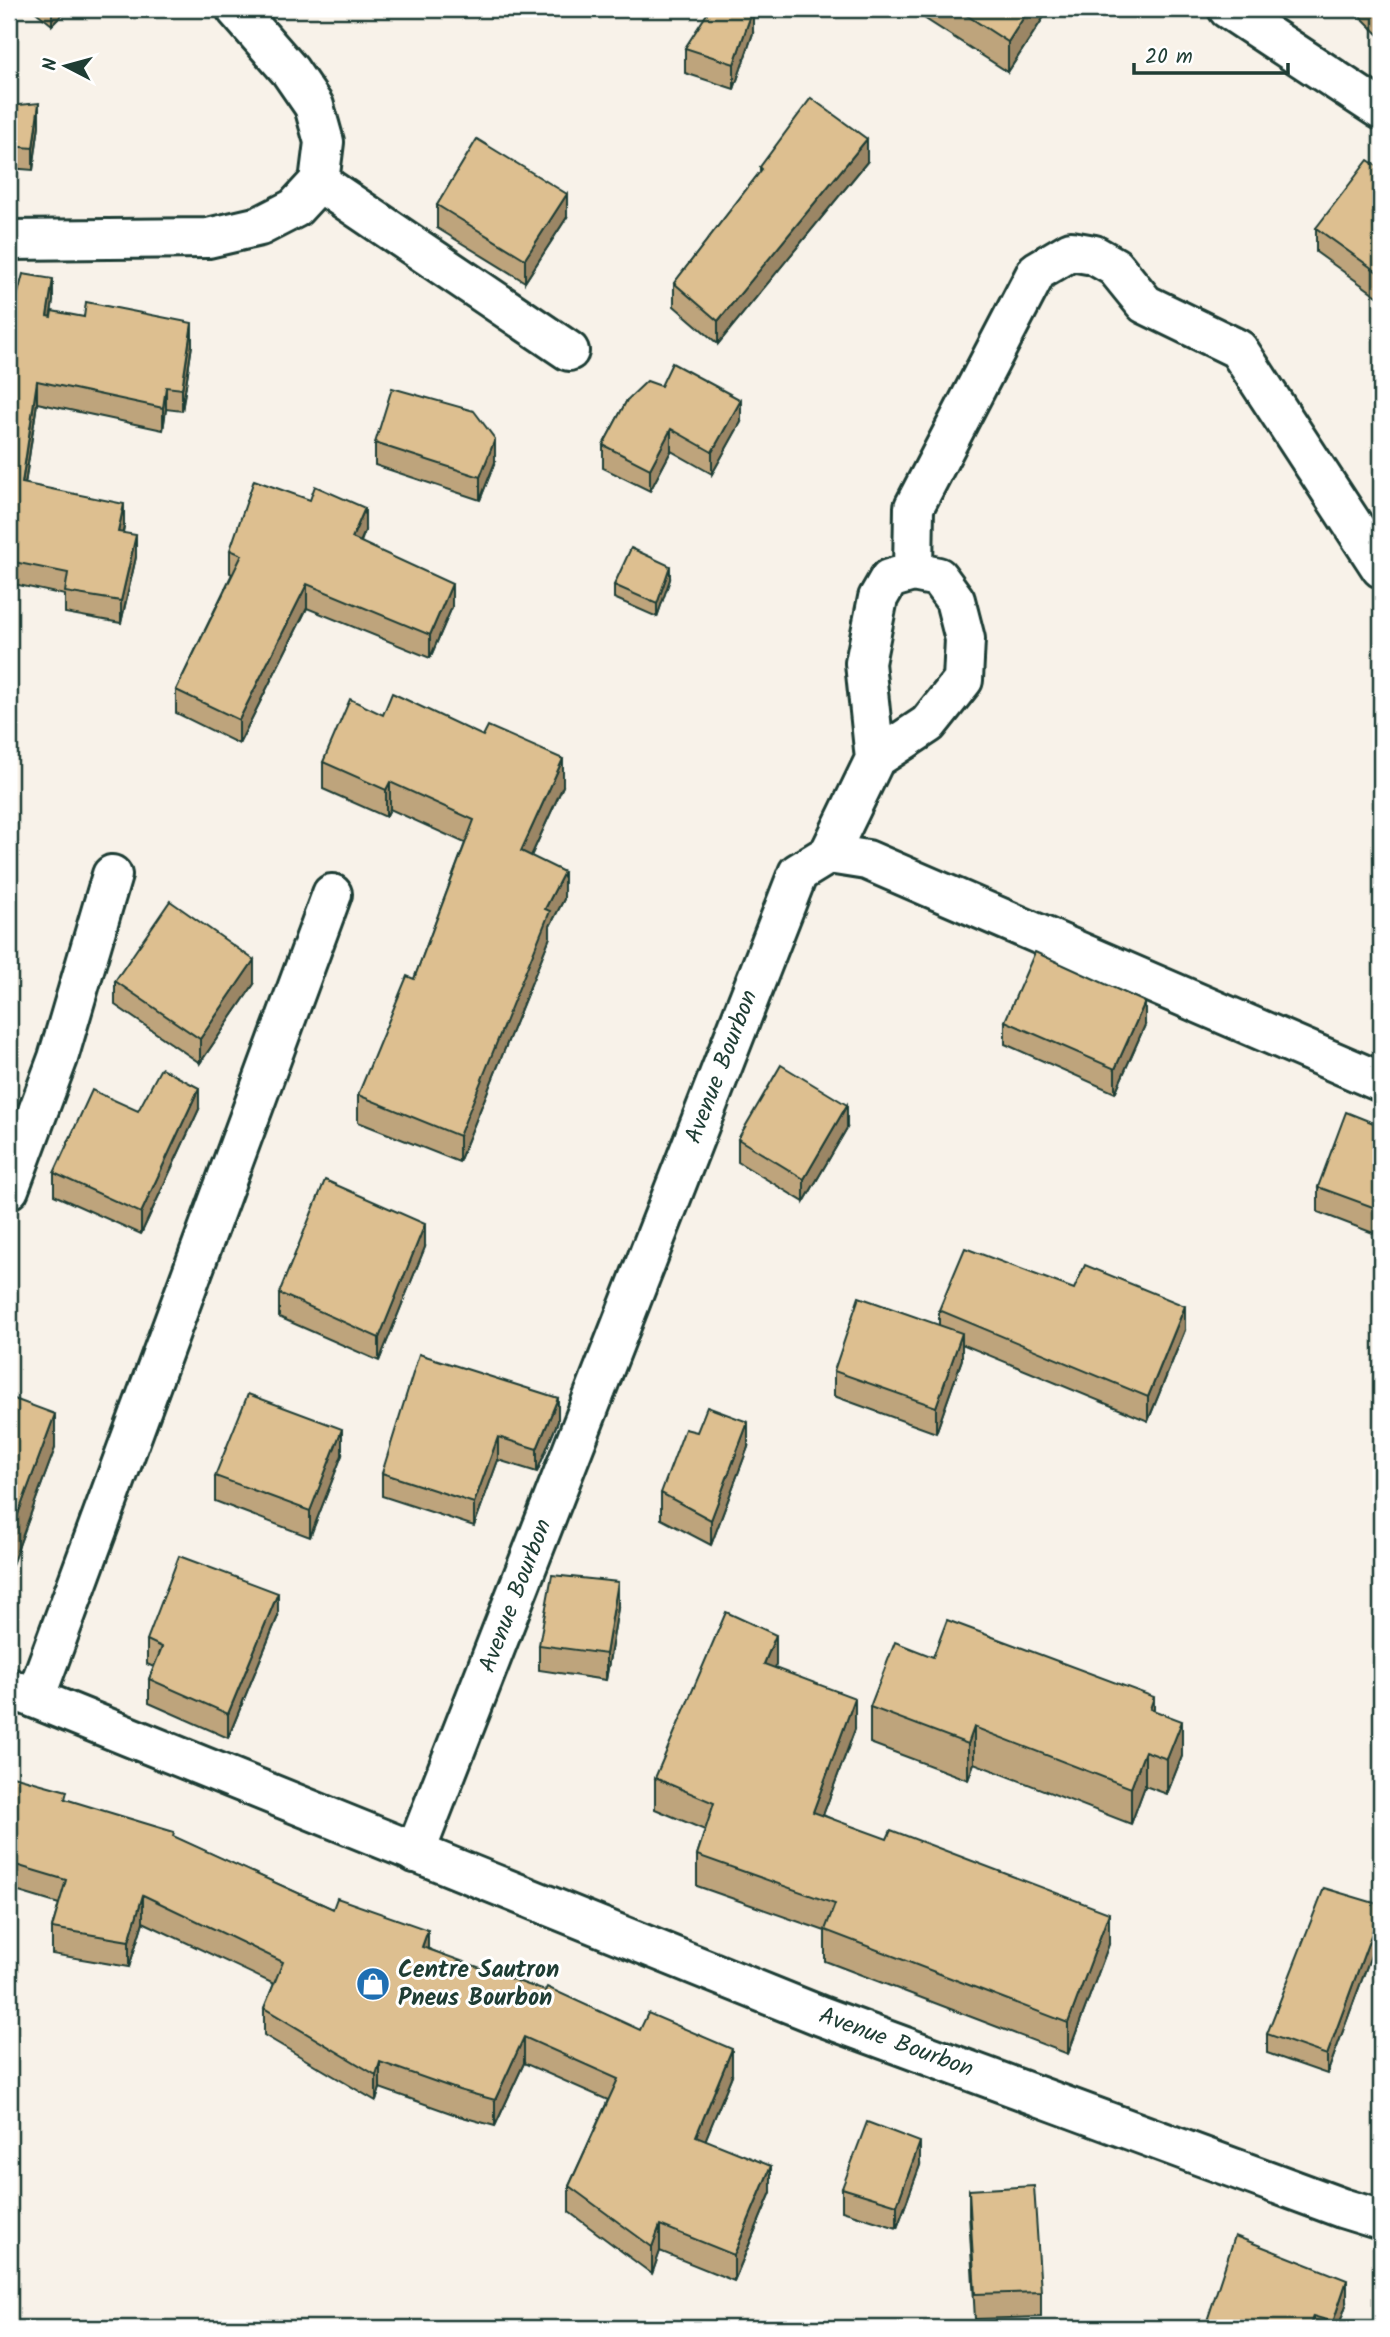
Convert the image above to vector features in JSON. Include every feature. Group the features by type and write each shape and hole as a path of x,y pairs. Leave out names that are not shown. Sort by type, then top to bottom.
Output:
{"street":[{"path":"9,240 208,238 260,226 295,208 319,182 324,142 314,106 290,71 236,9"},
{"path":"1228,9 1381,110"},
{"path":"319,182 569,351"},
{"path":"913,572 914,507 1037,271 1071,251 1094,255 1105,261 1115,267 1145,304 1238,349 1381,568"},
{"path":"875,759 865,663 878,598 889,579 913,572 938,577 955,600 965,639 963,680 928,724 875,759 829,854 867,860 1381,1082"},
{"name":"Avenue Bourbon","path":"415,1853 798,873 829,854"},
{"path":"9,1189 58,1058 112,875"},
{"path":"22,1693 332,894"},
{"name":"Avenue Bourbon","path":"22,1693 821,2016 1381,2220"}],"building":[{"path":"710,9 753,9 734,64 685,48"},
{"path":"957,9 1029,9 1008,42"},
{"path":"811,98 867,139 718,321 674,283 762,169 760,167"},
{"path":"39,103 33,148 9,146 9,106"},
{"path":"477,139 567,194 525,259 437,205"},
{"path":"1368,160 1381,169 1380,274 1316,228"},
{"path":"23,274 53,279 47,316 51,317 52,311 84,317 86,302 192,323 182,389 166,387 163,408 37,381 22,483 124,504 118,532 136,535 121,601 65,592 68,573 9,561 9,308 14,309"},
{"path":"672,363 741,400 712,452 671,429 650,469 603,445 627,400 647,381 661,386"},
{"path":"392,388 474,411 495,439 480,477 375,443"},
{"path":"254,480 310,500 315,486 365,508 352,538 452,584 430,635 307,584 239,720 176,690 242,555 230,550"},
{"path":"631,548 670,566 657,604 614,585"},
{"path":"392,693 483,736 488,726 563,759 521,851 564,872 545,909 550,911 459,1136 358,1095 407,976 414,979 474,820 390,782 386,790 323,762 350,699 383,715"},
{"path":"170,901 254,960 200,1039 115,981"},
{"path":"1035,952 1145,1002 1115,1069 1005,1021"},
{"path":"781,1065 847,1105 804,1179 738,1139"},
{"path":"161,1068 199,1088 141,1213 54,1173 92,1090 138,1111"},
{"path":"1346,1112 1381,1126 1381,1210 1318,1187"},
{"path":"325,1180 425,1224 379,1338 279,1293"},
{"path":"965,1248 1074,1289 1085,1265 1185,1306 1148,1397 939,1310"},
{"path":"859,1297 962,1333 936,1407 834,1371"},
{"path":"419,1354 558,1398 537,1449 498,1437 474,1503 382,1473"},
{"path":"248,1394 342,1429 310,1511 215,1476"},
{"path":"9,1397 55,1414 11,1533 9,1532"},
{"path":"707,1407 748,1422 711,1520 661,1493 685,1429 697,1432"},
{"path":"179,1556 278,1593 228,1714 149,1679 162,1647 147,1640"},
{"path":"552,1575 618,1582 606,1654 539,1645"},
{"path":"726,1612 776,1635 764,1664 855,1698 813,1812 887,1839 891,1830 1109,1913 1068,2023 825,1930 835,1904 697,1855 714,1803 655,1778"},
{"path":"947,1620 1154,1697 1150,1709 1182,1721 1167,1759 1145,1751 1131,1788 974,1727 968,1744 870,1707 895,1642 933,1657"},
{"path":"9,1775 67,1791 65,1799 174,1832 173,1836 333,1909 337,1898 428,1930 422,1947 545,1991 547,1987 640,2030 648,2013 732,2049 696,2136 771,2166 734,2255 660,2225 652,2247 569,2186 618,2079 524,2037 495,2100 380,2062 376,2075 264,2008 283,1962 143,1895 129,1941 52,1928 66,1880 9,1863"},
{"path":"1324,1888 1381,1905 1327,2055 1267,2034"},
{"path":"867,2122 920,2142 897,2205 842,2188"},
{"path":"1034,2186 1041,2292 975,2294 969,2190"},
{"path":"1235,2236 1347,2280 1333,2322 1313,2316 1309,2328 1226,2328 1207,2321"}],"place":[{"name":"Centre Sautron Pneus Bourbon","path":"373,1984"}]}
